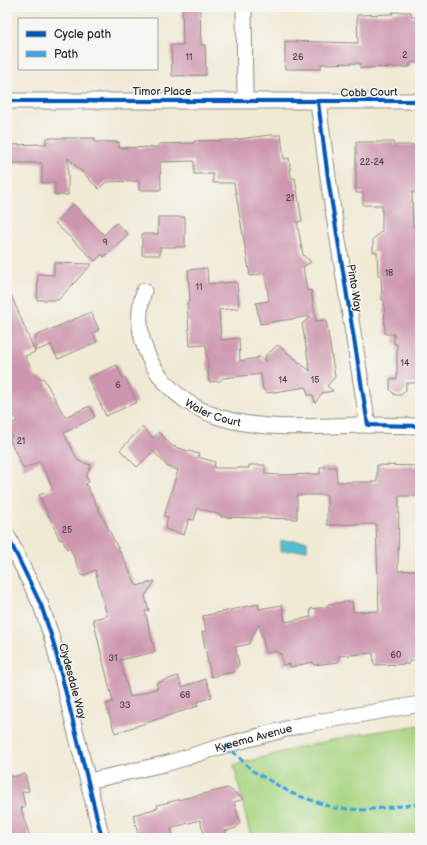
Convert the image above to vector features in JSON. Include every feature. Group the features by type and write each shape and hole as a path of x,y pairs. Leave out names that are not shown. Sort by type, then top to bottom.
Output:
{"street":[{"path":"244,7 245,100"},
{"name":"Timor Place","path":"7,101 245,100 318,102"},
{"name":"Cobb Court","path":"318,102 420,101"},
{"name":"Pinto Way","path":"318,102 330,193 368,425"},
{"name":"Waler Court","path":"144,291 140,304 138,321 148,357 173,393 190,405 210,415 239,423 279,425 368,425"},
{"path":"368,425 420,426"},
{"name":"Clydesdale Way","path":"7,535 41,605 53,641 102,838"},
{"name":"Kyeema Avenue","path":"89,781 168,764 226,745 301,725 420,704"}],"green space":[{"path":"420,725 420,838 251,838 234,765 297,748 350,736"}],"water":[{"path":"281,541 307,541 307,550 281,551"}],"building":[{"path":"182,7 200,7 201,45 205,45 206,75 172,76 171,45 183,45"},
{"path":"392,12 411,12 411,17 420,17 420,62 410,63 410,67 360,68 360,63 321,64 321,69 285,69 285,41 358,43 357,15 393,14"},
{"path":"269,135 281,135 284,159 289,158 291,178 295,178 302,221 297,222 303,255 311,262 303,267 307,291 311,290 316,321 326,320 335,377 327,386 333,391 322,393 315,403 313,395 308,395 306,387 268,393 263,389 261,374 223,378 220,381 209,382 206,345 190,346 187,303 190,300 188,270 207,268 208,284 237,282 239,308 219,310 221,340 239,338 240,361 258,358 258,356 266,362 265,356 278,345 310,371 302,324 311,316 260,324 256,303 269,301 265,273 250,276 234,183 213,183 213,174 194,174 194,161 160,162 161,190 139,190 139,181 106,182 99,189 68,158 68,195 55,195 55,183 42,183 42,163 7,163 7,145 46,144 46,138 95,138 95,142 119,142 119,148 159,147 159,144 233,140"},
{"path":"356,142 393,142 393,145 420,145 420,192 412,192 413,227 420,227 420,383 406,383 406,390 401,395 395,395 390,390 390,379 397,379 397,344 394,344 394,334 385,334 384,300 382,300 381,276 378,276 377,252 373,252 373,239 382,231 382,205 363,205 363,193 356,193"},
{"path":"73,204 104,235 116,223 128,234 104,257 102,254 95,261 55,223"},
{"path":"158,217 185,217 185,247 160,247 160,255 142,255 142,234 158,234"},
{"path":"54,263 92,264 58,300 37,300 38,274 54,275"},
{"path":"7,285 35,352 25,356 35,376 44,379 65,417 90,406 95,417 64,433 78,461 91,465 86,477 89,482 86,484 137,586 155,581 145,596 149,611 145,611 155,652 120,660 130,697 158,688 156,683 178,676 182,687 206,679 212,697 197,702 198,706 115,733 106,704 113,702 93,619 107,616 95,570 82,576 70,548 67,549 62,539 60,540 39,495 53,489 40,461 24,469 9,439 12,437 7,426 17,421 7,400"},
{"path":"91,312 99,330 93,333 97,342 58,359 51,345 35,351 36,336"},
{"path":"117,365 123,379 125,378 137,402 106,416 88,378"},
{"path":"142,427 153,438 159,432 172,446 199,454 198,457 215,462 214,468 249,468 249,465 265,465 265,474 280,475 320,474 320,467 336,467 337,482 377,482 377,465 420,466 419,496 399,496 398,571 418,570 420,660 409,661 409,664 374,665 373,653 339,656 339,662 314,665 313,662 290,667 290,664 283,665 281,654 279,654 278,651 266,653 259,624 249,644 235,647 239,664 234,672 211,677 202,632 206,631 203,616 258,604 259,609 282,605 285,622 311,617 310,609 328,607 328,604 352,601 353,612 379,611 376,524 327,525 327,495 297,495 297,519 221,517 221,515 198,508 194,520 189,519 184,535 165,529 168,517 164,516 178,470 168,467 153,451 137,467 120,450"},
{"path":"25,774 29,791 22,792 25,807 21,808 30,838 7,838 7,775 11,775 11,777"},
{"path":"228,788 244,799 234,802 240,823 236,828 225,831 227,838 205,838 200,820 171,828 173,838 139,838 133,815 158,808 157,805"}],"marked path":[{"path":"226,745 253,771 291,793 334,808 364,810 420,804"}],"cycle path":[{"path":"7,101 420,101"},
{"path":"318,102 329,185 368,425 420,426"},
{"path":"7,535 41,605 53,641 102,838"}]}
